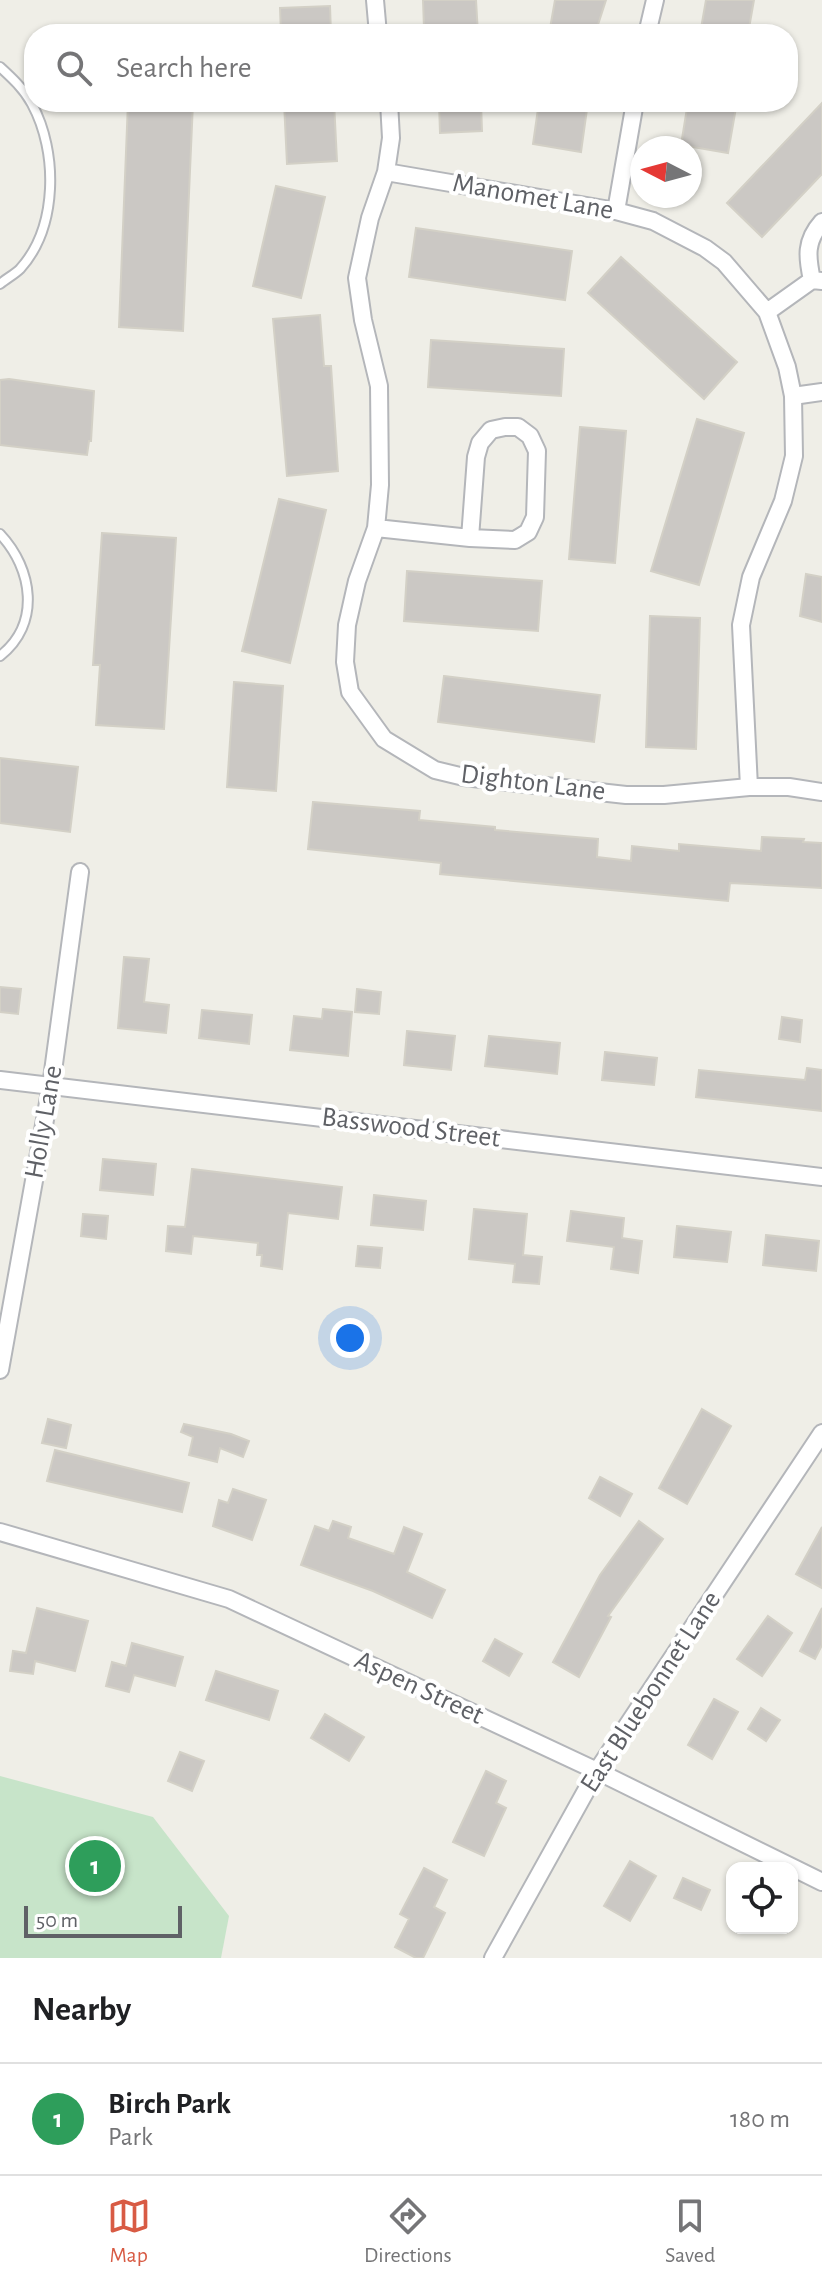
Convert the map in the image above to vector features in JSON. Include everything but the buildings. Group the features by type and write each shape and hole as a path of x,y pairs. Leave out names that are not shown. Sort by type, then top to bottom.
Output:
{"street":[{"path":"375,0 377,24"},
{"path":"649,24 655,0"},
{"name":"Dighton Lane","path":"390,112 391,138 386,172 370,218 357,278 363,320 379,386 380,485 376,528 357,581 347,625 345,662 350,692 384,739 435,770 464,777 626,795 664,795 749,787 789,787 822,792"},
{"path":"616,211 633,112"},
{"name":"Manomet Lane","path":"386,172 616,211 653,221 705,248 745,284 767,312 787,367 793,396 794,456 783,501 751,577 741,625 749,787"},
{"path":"767,312 817,280 807,247 822,222"},
{"path":"793,396 822,392"},
{"path":"376,528 470,538 515,540 528,532 535,517 537,451 530,436 518,427 491,430 480,443 476,457 470,538"},
{"name":"Holly Lane","path":"0,1370 51,1086 80,872"},
{"name":"Basswood Street","path":"0,1080 822,1177"},
{"name":"East Bluebonnet Lane","path":"493,1958 597,1771 822,1433"},
{"name":"Aspen Street","path":"0,1532 229,1599 597,1771 822,1882"}],"lane":[{"path":"0,67 24,91"},
{"path":"0,284 19,270 44,226 49,161 43,130 34,112"},
{"path":"0,534 16,551 26,578 28,598 25,623 14,645 0,656"}],"green space":[{"path":"0,1776 153,1817 229,1916 221,1958 0,1958"}],"place":[{"name":"Birch Park","path":"95,1866"}]}
